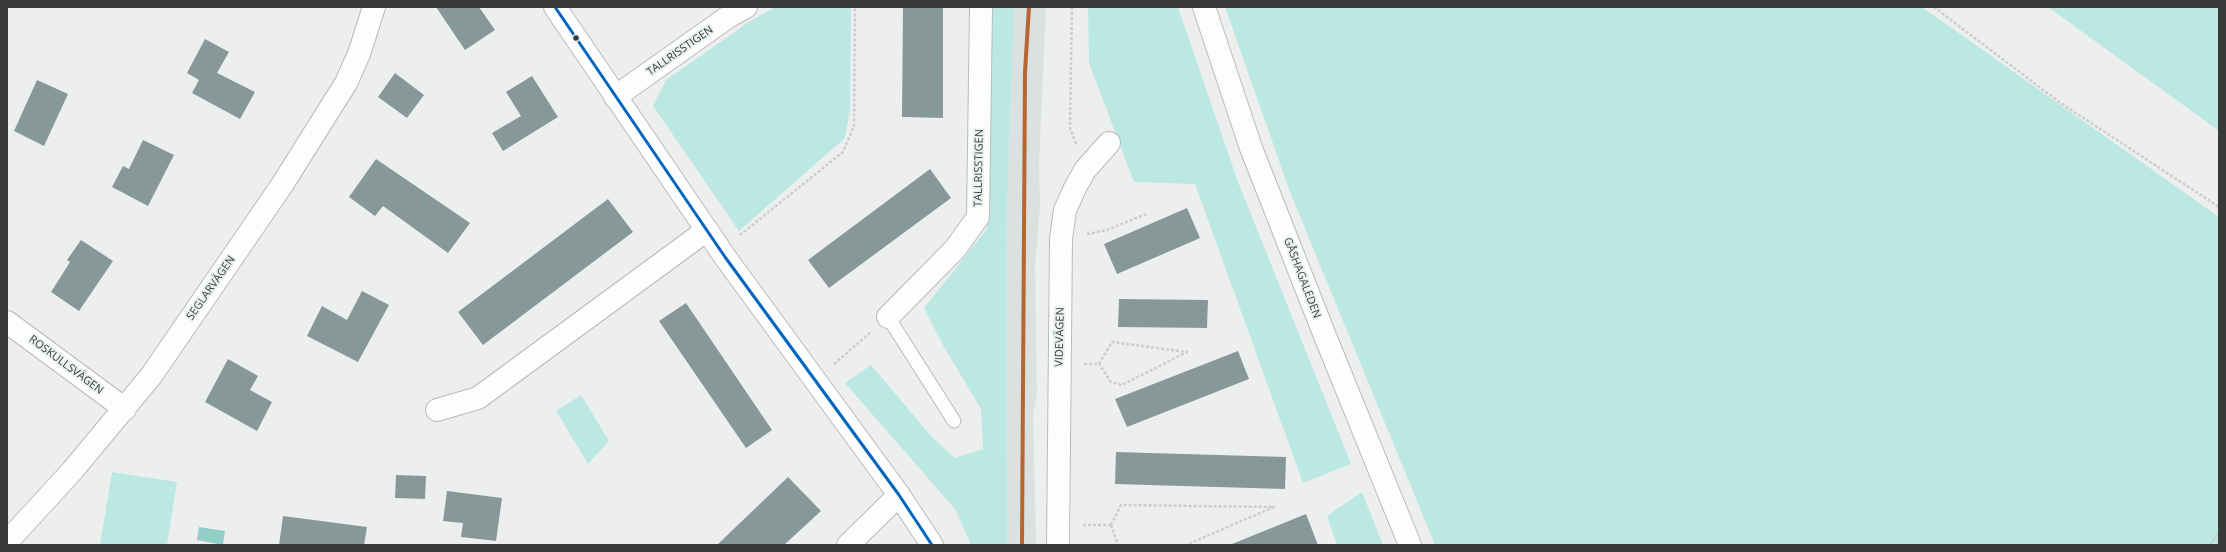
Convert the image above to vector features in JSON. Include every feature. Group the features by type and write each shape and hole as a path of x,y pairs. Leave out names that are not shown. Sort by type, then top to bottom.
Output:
{"street":[{"name":"SEGLARVÄGEN","path":"7,542 72,471 151,376 282,185 346,83 359,54 374,7"},
{"path":"555,7 725,257 899,496 932,545"},
{"name":"TALLRISSTIGEN","path":"615,97 728,17 746,7"},
{"name":"TALLRISSTIGEN","path":"888,317 955,249 978,217 981,7"},
{"name":"GÅSHAGALEDEN","path":"1204,7 1251,148 1325,336 1410,545"},
{"name":"VIDEVÄGEN","path":"1058,545 1061,238 1065,210 1085,170 1109,143"},
{"path":"437,410 478,398 707,230"},
{"name":"ROSKULLSVÄGEN","path":"7,322 125,409"},
{"path":"848,545 899,496"}],"lane":[{"path":"888,317 954,421"}],"path":[{"path":"725,257 740,247 740,236 843,152 854,126 855,7"},
{"path":"1072,7 1070,128 1085,170"},
{"path":"1934,7 2059,102 2219,207"},
{"path":"1061,238 1107,230 1146,214"},
{"path":"815,381 888,317"},
{"path":"1112,342 1187,352 1122,385 1112,382 1099,364 1112,342"},
{"path":"1059,365 1099,364"},
{"path":"1118,545 1112,525 1121,505 1274,507 1186,545"},
{"path":"2210,545 2219,532"}],"shaded area":[{"path":"775,7 851,7 850,111 845,138 739,231 653,106 666,80 749,22"},
{"path":"991,7 1013,7 1006,240 1007,545 971,545 955,509 845,383 871,365 932,437 955,458 983,449 981,409 944,347 924,308 987,229"},
{"path":"1013,7 1046,7 1039,164 1040,208 1035,267 1037,394 1033,414 1036,545 1007,545 1006,240"},
{"path":"1088,7 1178,7 1238,182 1351,464 1303,483 1195,184 1134,182 1089,63"},
{"path":"1225,7 1922,7 2219,217 2219,545 1435,545 1290,192"},
{"path":"2048,7 2219,7 2219,131"},
{"path":"581,395 609,441 588,464 556,411"},
{"path":"112,472 177,482 167,545 100,545"},
{"path":"1362,492 1383,545 1337,545 1327,516"},
{"path":"199,527 225,531 223,545 197,540"}],"building":[{"path":"436,7 479,7 495,30 465,50"},
{"path":"903,7 943,7 943,118 902,117"},
{"path":"205,39 229,52 217,73 255,92 240,119 192,93 199,80 187,73"},
{"path":"395,73 424,95 407,118 378,97"},
{"path":"532,76 558,117 503,151 492,133 521,116 506,92"},
{"path":"37,80 68,94 44,146 14,131"},
{"path":"143,140 174,155 148,206 112,187 123,166 129,169"},
{"path":"376,159 470,223 448,253 383,206 375,216 349,197"},
{"path":"930,169 951,198 829,288 808,260"},
{"path":"608,199 633,232 483,345 458,312"},
{"path":"1187,208 1200,238 1117,274 1104,244"},
{"path":"81,240 113,261 79,311 51,292 70,262 67,260"},
{"path":"362,291 389,305 358,362 307,336 322,306 347,320"},
{"path":"1119,299 1208,300 1207,328 1118,327"},
{"path":"686,303 772,430 746,448 659,321"},
{"path":"1238,351 1249,379 1127,427 1115,399"},
{"path":"228,359 258,376 250,390 272,402 257,431 205,402"},
{"path":"1116,452 1286,457 1285,489 1115,484"},
{"path":"396,475 426,476 425,499 395,498"},
{"path":"788,477 821,511 784,545 717,545"},
{"path":"447,491 502,498 496,541 461,537 463,523 443,521"},
{"path":"1306,514 1318,545 1232,544"},
{"path":"283,516 367,527 364,545 279,545"}],"transit line":[{"path":"555,7 725,257 899,495 932,545"},
{"path":"1022,545 1025,72 1029,7"}]}
